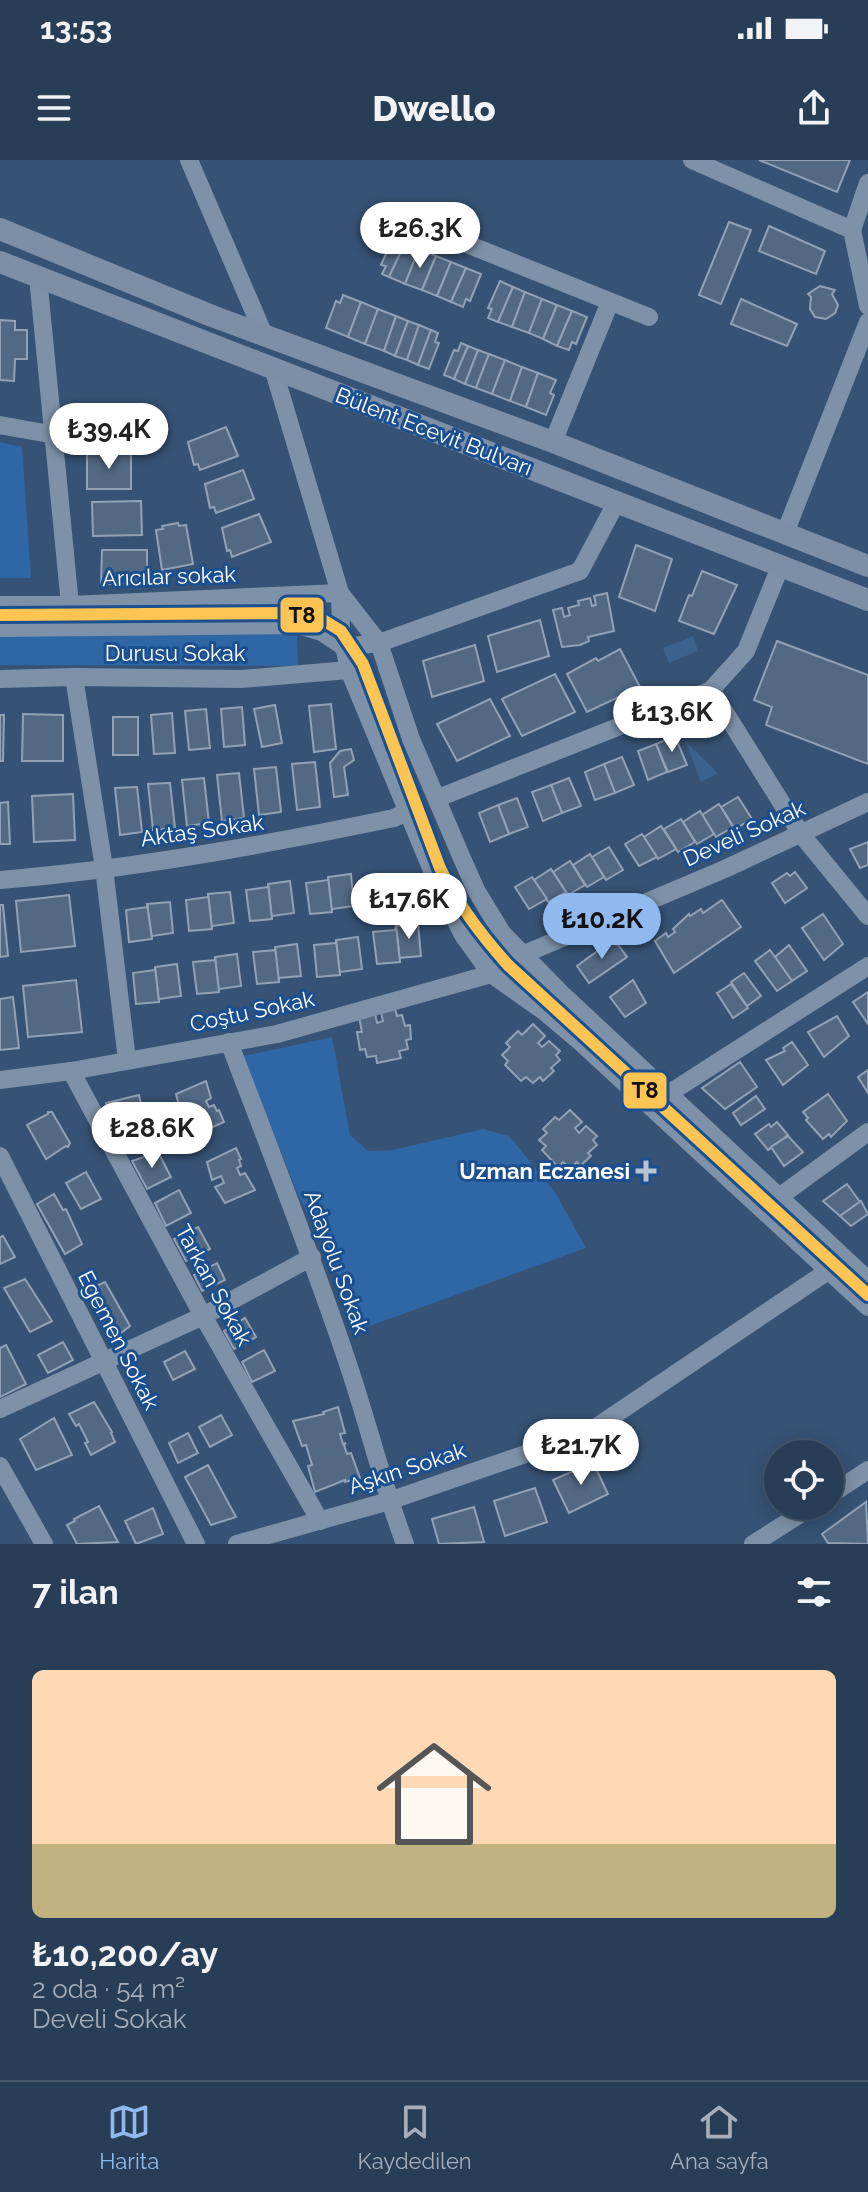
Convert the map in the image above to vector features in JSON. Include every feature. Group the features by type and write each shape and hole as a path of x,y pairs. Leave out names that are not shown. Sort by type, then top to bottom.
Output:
{"main road":[{"name":"Bülent Ecevit Bulvarı","path":"0,229 264,335 553,442 868,566"},
{"name":"Bülent Ecevit Bulvarı","path":"0,262 868,600"}],"street":[{"path":"189,160 264,335"},
{"path":"692,160 852,230"},
{"path":"868,183 852,230 868,306"},
{"path":"392,214 649,317"},
{"path":"38,277 70,605"},
{"path":"553,442 610,302"},
{"path":"785,533 868,322"},
{"path":"273,368 340,593 349,670 441,892 463,935 507,965 668,1094 868,1280"},
{"path":"0,425 55,435"},
{"path":"0,628 298,625 322,632 344,647 379,643 580,571 616,503"},
{"path":"438,798 711,690 746,651 780,567"},
{"path":"340,593 379,643 411,739 476,890 502,933 507,965 545,1012 868,1307"},
{"name":"Arıcılar sokak","path":"0,605 70,605 340,593"},
{"name":"Durusu Sokak","path":"0,679 241,679 349,670"},
{"path":"74,677 104,868 127,1060"},
{"path":"711,690 801,834 868,916"},
{"name":"Develi Sokak","path":"507,965 868,802"},
{"name":"Aktaş Sokak","path":"0,880 269,844 394,818 407,812"},
{"name":"Coştu Sokak","path":"0,1080 71,1071 277,1034 507,965"},
{"path":"668,1094 868,966"},
{"name":"Adayolu Sokak","path":"229,1042 312,1257 405,1544"},
{"name":"Tarkan Sokak","path":"71,1071 203,1316 320,1521"},
{"path":"779,1197 868,1132"},
{"name":"Egemen Sokak","path":"0,1156 196,1544"},
{"path":"0,1409 203,1316 312,1257"},
{"name":"Aşkın Sokak","path":"237,1544 389,1501 589,1432 828,1271"},
{"path":"0,1466 44,1544"},
{"path":"844,1486 868,1470"},
{"path":"753,1544 791,1520"}],"shaded area":[{"path":"0,442 22,447 31,578 0,578"},
{"path":"0,632 297,634 298,666 0,665"},
{"path":"693,636 698,651 669,663 663,648"},
{"path":"686,742 718,773 701,782"},
{"path":"332,1037 350,1135 368,1151 393,1150 483,1129 509,1136 555,1192 586,1248 364,1328 299,1197 243,1056"}],"building":[{"path":"759,160 850,160 837,192"},
{"path":"729,222 751,230 721,304 699,295"},
{"path":"769,226 825,251 816,274 759,251"},
{"path":"393,238 405,243 389,277 382,274 386,266 381,265"},
{"path":"405,243 419,249 405,284 389,277"},
{"path":"419,249 436,256 422,290 405,284"},
{"path":"436,256 451,262 437,296 422,290"},
{"path":"451,262 466,268 451,302 437,296"},
{"path":"466,268 481,274 470,301 466,299 463,307 451,302"},
{"path":"500,281 513,287 498,322 488,318 492,309 488,308"},
{"path":"820,286 835,290 832,294 838,305 835,313 826,319 815,317 810,309 811,297 808,294"},
{"path":"513,287 525,292 512,327 498,322"},
{"path":"525,292 542,299 529,333 512,327"},
{"path":"343,295 361,302 348,337 326,328 336,301 340,303"},
{"path":"542,299 557,305 543,339 529,333"},
{"path":"741,299 797,324 787,346 731,324"},
{"path":"361,302 378,309 365,344 348,337"},
{"path":"557,305 572,311 557,346 543,339"},
{"path":"378,309 396,316 384,351 365,344"},
{"path":"572,311 587,317 576,344 572,342 569,350 557,346"},
{"path":"396,316 408,321 395,356 384,351"},
{"path":"0,320 15,321 15,330 27,330 27,359 15,359 14,381 0,380"},
{"path":"408,321 419,325 407,360 395,356"},
{"path":"419,325 431,330 418,365 407,360"},
{"path":"431,330 438,333 435,342 439,343 429,369 418,365"},
{"path":"461,343 468,346 454,379 444,375 454,350 458,351"},
{"path":"468,346 478,350 465,384 454,379"},
{"path":"478,350 489,354 476,388 465,384"},
{"path":"489,354 505,360 492,394 476,388"},
{"path":"505,360 522,367 510,401 492,394"},
{"path":"522,367 538,373 526,407 510,401"},
{"path":"538,373 556,380 546,415 526,407"},
{"path":"126,410 126,443 84,444 84,411"},
{"path":"226,427 238,456 200,470 198,464 194,465 188,442"},
{"path":"87,453 131,453 131,489 87,489"},
{"path":"243,470 254,499 216,513 214,507 210,508 205,484"},
{"path":"141,501 142,535 93,536 92,502"},
{"path":"259,514 271,542 232,557 230,550 227,551 222,528"},
{"path":"178,523 179,526 186,525 193,564 162,570 156,530"},
{"path":"636,545 672,559 655,611 619,597"},
{"path":"102,550 147,550 147,584 101,584"},
{"path":"702,571 737,585 714,634 679,621"},
{"path":"607,593 614,631 588,637 589,641 580,645 562,647 553,610 562,608 564,617 570,615 568,608 579,605 578,601 590,598 592,606 596,605 594,596"},
{"path":"540,620 549,656 497,672 488,636"},
{"path":"777,641 868,675 868,764 766,725 772,707 754,700"},
{"path":"475,645 484,681 432,697 423,661"},
{"path":"620,649 640,687 587,712 567,674"},
{"path":"555,674 575,712 522,736 502,699"},
{"path":"490,699 510,736 457,761 437,724"},
{"path":"331,704 336,749 314,752 309,706"},
{"path":"275,705 282,743 262,747 254,709"},
{"path":"242,707 245,745 224,747 221,709"},
{"path":"206,709 210,748 189,750 185,711"},
{"path":"172,713 175,753 154,754 151,715"},
{"path":"23,714 63,715 63,761 22,761"},
{"path":"0,715 4,715 3,761 0,761"},
{"path":"113,717 138,717 138,755 113,755"},
{"path":"675,736 687,765 668,772 656,744"},
{"path":"656,744 667,772 648,780 638,751"},
{"path":"351,749 354,760 344,767 348,795 334,797 330,763 340,751"},
{"path":"622,757 634,785 615,793 604,764"},
{"path":"315,762 320,807 297,810 292,764"},
{"path":"604,764 615,793 595,800 585,772"},
{"path":"276,767 281,812 259,815 254,769"},
{"path":"239,773 244,818 222,821 217,775"},
{"path":"204,778 209,823 187,826 182,780"},
{"path":"569,778 581,806 562,813 551,785"},
{"path":"170,783 175,828 153,830 148,784"},
{"path":"551,785 562,813 543,821 532,792"},
{"path":"137,787 142,832 120,835 115,788"},
{"path":"73,794 75,840 34,842 32,796"},
{"path":"738,797 752,819 735,829 721,807"},
{"path":"517,798 528,827 509,834 498,805"},
{"path":"8,802 10,844 0,844 0,803"},
{"path":"719,804 733,827 716,837 702,815"},
{"path":"498,805 509,834 490,842 479,813"},
{"path":"700,811 714,834 697,844 683,822"},
{"path":"681,819 695,842 678,852 664,829"},
{"path":"661,826 676,849 658,859 644,837"},
{"path":"642,834 657,857 639,866 625,844"},
{"path":"868,842 868,865 860,868 850,849"},
{"path":"609,847 623,870 606,880 592,857"},
{"path":"590,854 604,877 587,887 573,865"},
{"path":"570,861 585,885 568,895 553,872"},
{"path":"551,869 566,892 548,902 534,880"},
{"path":"795,872 807,888 785,903 772,883 787,873 790,876"},
{"path":"351,874 354,906 332,909 332,912 328,877"},
{"path":"328,877 332,912 310,914 306,883 328,880"},
{"path":"532,877 547,899 529,909 515,887"},
{"path":"290,881 294,913 272,916 272,919 268,884"},
{"path":"268,884 272,919 250,921 246,890 268,887"},
{"path":"230,892 234,923 212,926 212,929 208,894"},
{"path":"208,894 212,929 189,931 186,900 208,897"},
{"path":"69,895 75,946 21,952 16,901"},
{"path":"407,895 408,904 381,907 380,898"},
{"path":"722,900 741,927 674,973 655,941 666,933 668,937 675,932 673,929 689,914 701,909 703,913"},
{"path":"170,902 173,933 152,936 152,939 147,904"},
{"path":"0,905 3,905 8,956 0,957"},
{"path":"147,907 152,939 129,942 126,910"},
{"path":"823,914 843,944 824,960 802,928"},
{"path":"418,924 421,956 400,958 396,926"},
{"path":"396,926 400,962 377,964 373,932 395,930"},
{"path":"358,937 362,969 340,972 340,975 336,940"},
{"path":"614,939 627,957 589,983 577,966"},
{"path":"336,940 340,975 317,977 314,945 336,943"},
{"path":"297,944 301,976 279,978 279,982 275,947"},
{"path":"789,945 807,971 792,981 775,957"},
{"path":"275,947 279,982 257,984 253,952 275,950"},
{"path":"770,950 792,981 777,991 755,961"},
{"path":"237,954 241,986 219,989 219,992 215,957"},
{"path":"215,957 219,992 197,994 193,962 215,960"},
{"path":"177,964 181,996 159,999 159,1002 155,967"},
{"path":"155,967 159,1002 136,1004 133,973 155,970"},
{"path":"744,973 761,996 747,1006 731,982"},
{"path":"76,980 82,1032 28,1037 23,986"},
{"path":"633,980 646,1003 625,1017 610,997"},
{"path":"731,984 748,1008 733,1018 717,993"},
{"path":"868,992 868,1024 853,1002"},
{"path":"13,997 19,1048 0,1050 0,999"},
{"path":"395,1009 397,1016 402,1015 405,1026 410,1025 411,1039 406,1040 408,1049 399,1051 401,1058 377,1063 376,1056 367,1057 365,1049 360,1050 357,1032 362,1032 359,1017 375,1013 377,1023 383,1021 381,1012"},
{"path":"837,1016 849,1036 824,1057 808,1032"},
{"path":"533,1024 545,1036 538,1043 542,1047 549,1041 560,1051 556,1055 560,1060 543,1081 540,1077 533,1083 526,1077 521,1081 505,1065 508,1061 502,1055 510,1047 506,1043 518,1031 522,1035"},
{"path":"792,1042 808,1065 783,1085 766,1060 785,1051 783,1048"},
{"path":"740,1062 757,1087 725,1109 702,1088"},
{"path":"868,1070 868,1093 858,1077"},
{"path":"206,1081 211,1098 206,1101 209,1107 214,1105 219,1110 224,1122 195,1135 184,1119 193,1115 191,1109 181,1113 176,1094"},
{"path":"828,1094 847,1121 831,1137 829,1134 823,1139 803,1112"},
{"path":"139,1095 145,1122 142,1123 143,1127 116,1133 115,1129 112,1130 106,1103"},
{"path":"756,1096 765,1109 741,1125 733,1113"},
{"path":"570,1110 582,1122 575,1128 579,1133 586,1126 597,1136 593,1140 597,1145 580,1166 577,1162 570,1168 563,1162 558,1167 542,1150 546,1146 539,1140 547,1133 543,1129 555,1117 559,1120"},
{"path":"52,1112 70,1143 46,1159 27,1125"},
{"path":"777,1122 788,1135 768,1150 755,1134"},
{"path":"788,1136 803,1152 784,1166 771,1147"},
{"path":"236,1148 241,1159 241,1166 237,1168 240,1175 245,1173 255,1190 225,1203 215,1187 224,1183 221,1176 212,1180 207,1162"},
{"path":"158,1152 171,1177 147,1189 132,1161"},
{"path":"86,1172 101,1199 81,1209 66,1183"},
{"path":"847,1184 860,1202 840,1216 823,1201"},
{"path":"179,1190 191,1213 166,1226 155,1203"},
{"path":"54,1194 63,1210 66,1209 82,1244 65,1254 37,1204"},
{"path":"861,1201 868,1214 851,1226 840,1216"},
{"path":"198,1227 210,1249 186,1261 174,1239"},
{"path":"3,1236 15,1257 0,1264 0,1237"},
{"path":"217,1263 225,1280 202,1291 194,1275"},
{"path":"25,1279 52,1321 30,1332 4,1288"},
{"path":"105,1282 130,1326 112,1340 85,1291"},
{"path":"245,1318 256,1337 234,1349 224,1331"},
{"path":"63,1342 73,1360 48,1373 38,1355"},
{"path":"6,1345 26,1384 0,1397 0,1348"},
{"path":"264,1350 275,1371 252,1382 242,1362"},
{"path":"185,1351 195,1369 173,1380 164,1362"},
{"path":"94,1402 115,1442 91,1455 79,1424 76,1426 69,1414"},
{"path":"338,1407 345,1433 340,1434 343,1444 346,1443 347,1454 351,1453 360,1478 345,1480 315,1492 306,1445 302,1446 293,1421 324,1414"},
{"path":"221,1415 232,1435 210,1447 199,1427"},
{"path":"54,1418 72,1455 36,1470 20,1439"},
{"path":"188,1433 198,1453 178,1463 169,1443"},
{"path":"593,1462 608,1494 569,1513 553,1480"},
{"path":"208,1465 236,1517 211,1525 185,1477"},
{"path":"535,1488 547,1522 505,1536 494,1501"},
{"path":"866,1502 868,1544 828,1543 822,1534"},
{"path":"99,1506 118,1542 77,1544 67,1525"},
{"path":"474,1507 484,1542 439,1544 432,1519"},
{"path":"153,1508 163,1534 136,1544 125,1521"}],"transit line":[{"name":"T8","path":"0,615 295,613 323,620 341,631 363,664 440,868 479,931 508,965 868,1295"}],"place":[{"name":"Uzman Eczanesi","path":"646,1171"}]}
